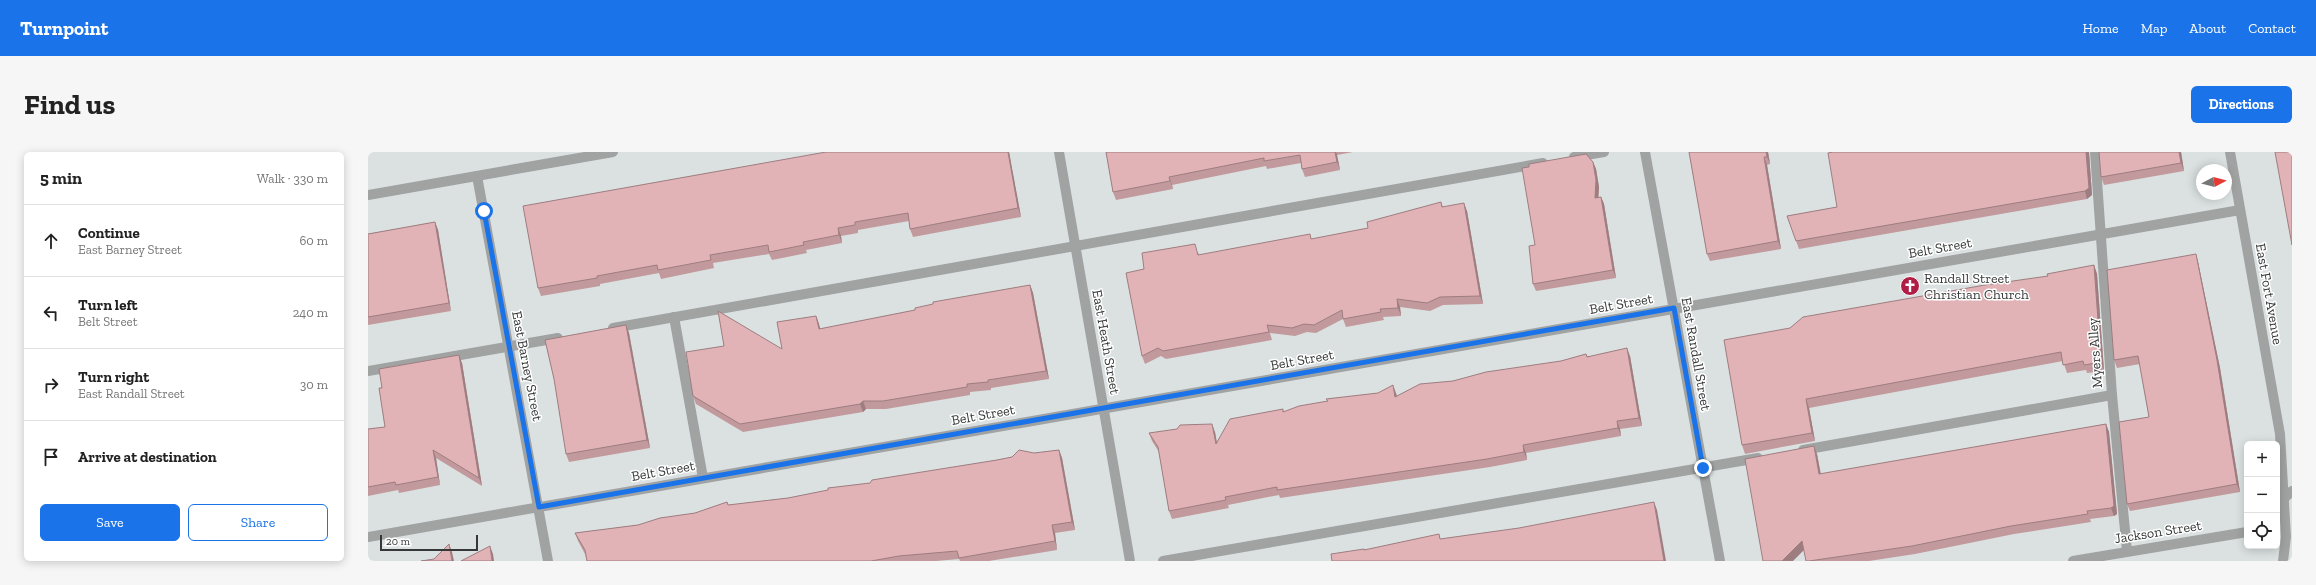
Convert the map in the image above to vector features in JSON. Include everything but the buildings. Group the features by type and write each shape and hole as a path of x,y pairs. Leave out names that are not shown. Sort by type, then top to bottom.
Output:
{"street":[{"path":"368,195 612,152"},
{"name":"East Heath Street","path":"1059,152 1130,561"},
{"path":"605,329 1604,152"},
{"name":"East Randall Street","path":"1645,152 1720,561"},
{"name":"Myers Alley","path":"2095,152 2112,395 2127,551"},
{"name":"East Fort Avenue","path":"2230,152 2280,434 2288,495 2283,561"},
{"name":"East Barney Street","path":"477,176 548,561"},
{"name":"Belt Street","path":"368,537 2240,210"},
{"path":"674,317 704,478"},
{"path":"368,371 567,336"},
{"path":"1795,452 2112,395"},
{"path":"1162,561 1772,456"},
{"path":"2280,502 2288,495"},
{"name":"Jackson Street","path":"2073,561 2094,559 2127,551 2244,532"}],"place":[{"name":"Randall Street Christian Church","path":"1910,286"}],"route":[{"path":"484,211 539,507 1674,308 1703,468"}]}
